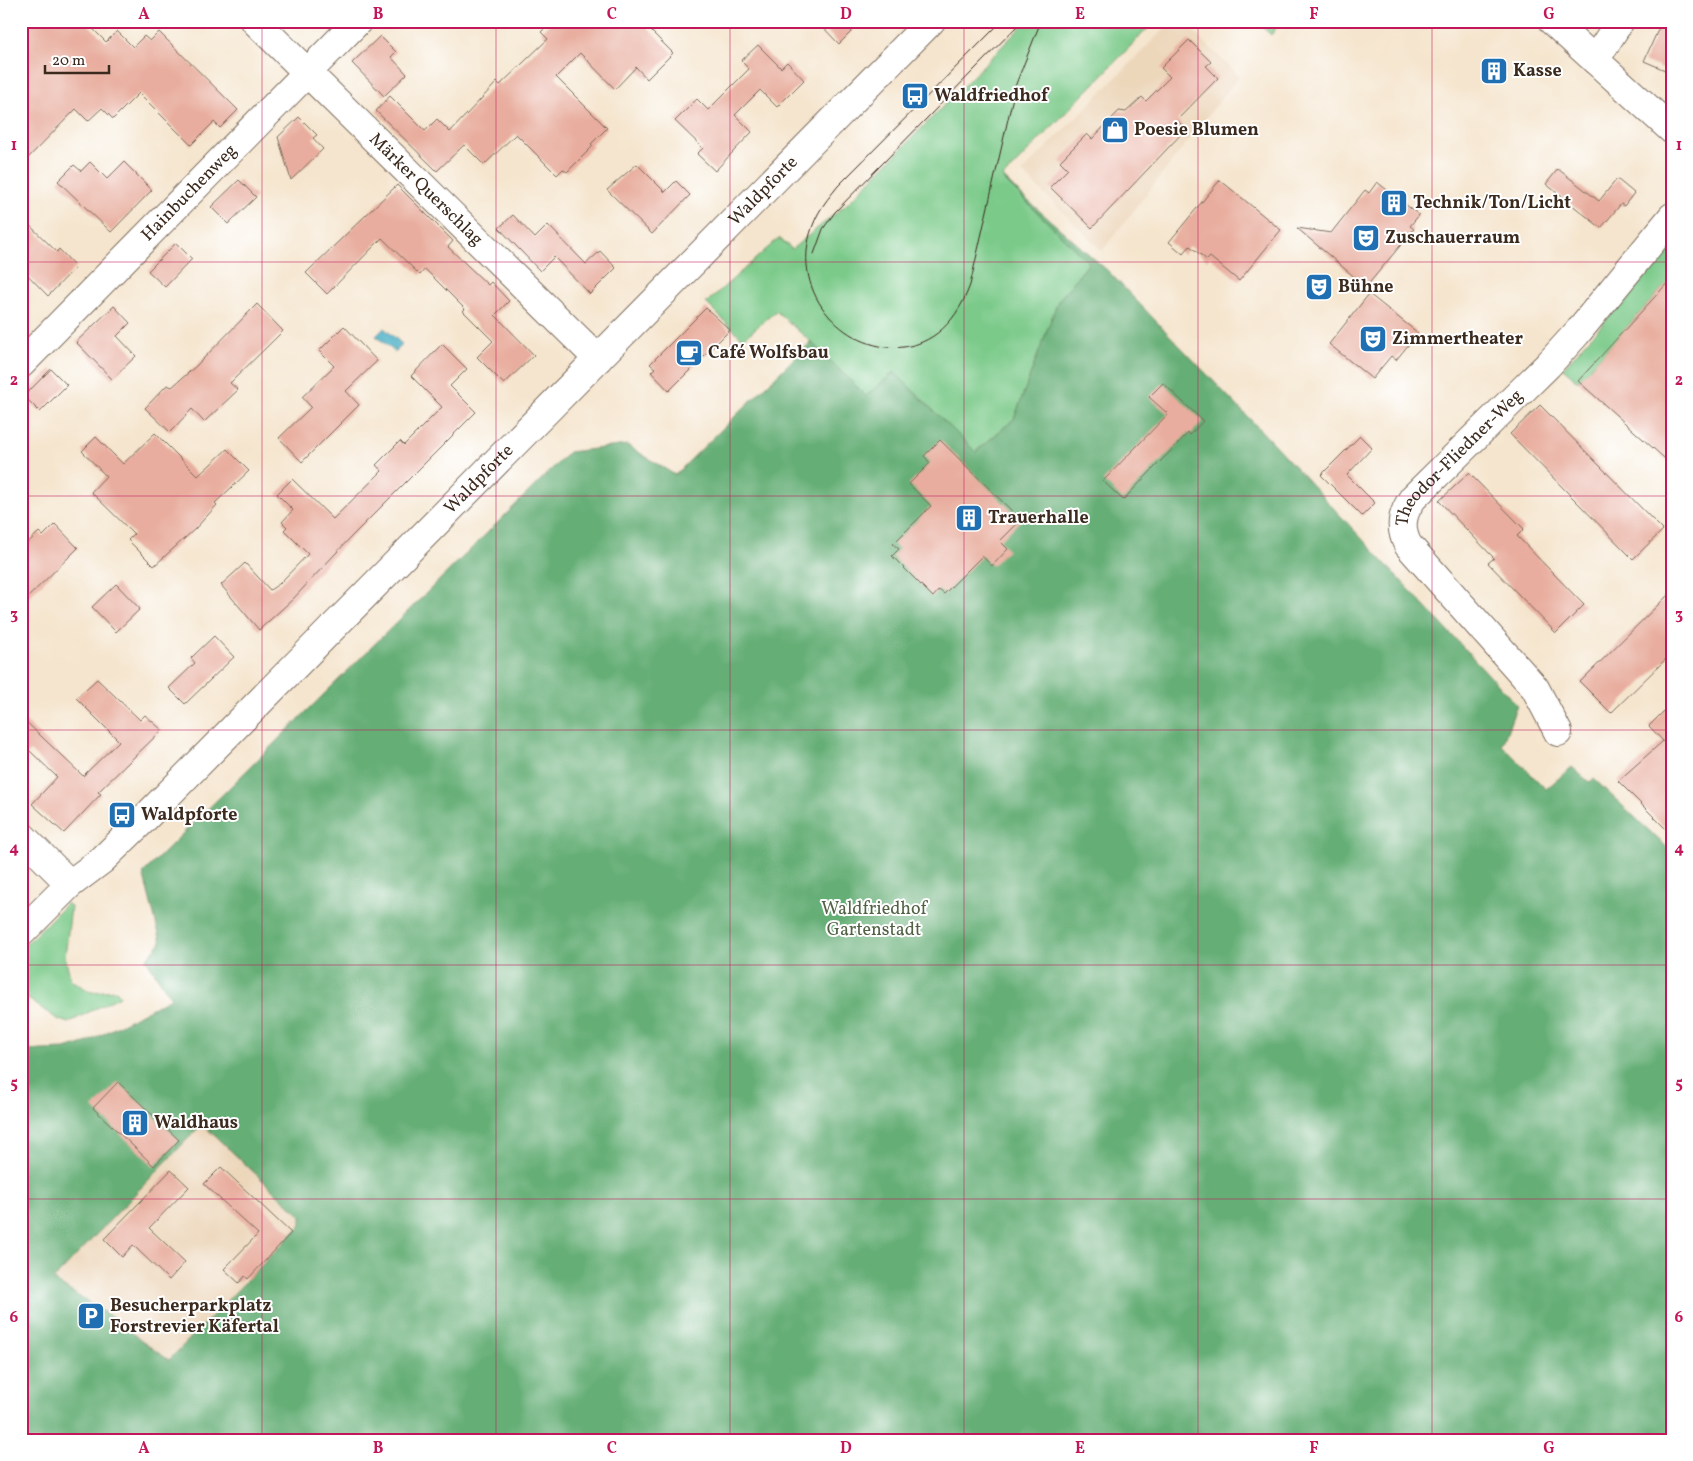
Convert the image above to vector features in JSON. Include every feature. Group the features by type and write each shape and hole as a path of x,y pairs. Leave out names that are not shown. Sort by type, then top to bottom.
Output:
{"street":[{"name":"Märker Querschlag","path":"255,21 598,359"},
{"name":"Hainbuchenweg","path":"21,364 358,21"},
{"name":"Waldpforte","path":"21,933 70,884 102,860 931,21"},
{"path":"1552,21 1672,130"},
{"path":"1595,60 1620,21"},
{"name":"Theodor-Fliedner-Weg","path":"1558,732 1535,688 1408,544 1403,534 1403,519 1413,498 1548,365 1577,333 1672,217"},
{"path":"21,835 70,884"}],"shaded area":[{"path":"1172,21 1183,21 1239,76 1102,251 1022,172"},
{"path":"202,1124 302,1216 301,1225 169,1360 140,1340 124,1325 53,1280"}],"green space":[{"path":"1017,21 1155,21 1003,177 1089,263 1058,301 1014,419 975,452 894,372 866,396 776,311 743,339 706,303 779,238 792,249 848,203 1022,26"},
{"path":"1256,21 1281,21 1271,35"},
{"name":"Waldfriedhof Gartenstadt","path":"1002,178 1108,271 1270,440 1517,705 1502,745 1546,789 1572,767 1589,782 1594,779 1672,852 1672,1440 21,1440 21,1051 65,1049 88,1042 171,998 146,959 161,942 143,873 569,452 627,445 675,475 811,342 866,396 894,372 976,452 1014,419 1058,301 1089,263","holes":["202,1124 301,1216 301,1225 169,1360 140,1340 124,1325 53,1280"]},
{"path":"1672,247 1672,278 1578,381 1563,368"},
{"path":"67,903 71,907 65,957 71,980 91,992 116,990 120,996 68,1023 57,1019 21,994 21,949"}],"water":[{"path":"384,328 402,344 395,352 376,336"}],"building":[{"path":"21,21 85,21 106,42 117,31 133,47 144,36 150,41 159,32 238,110 220,128 214,122 191,145 139,93 113,119 102,108 88,121 76,109 21,165"},
{"path":"552,21 641,21 673,53 647,79 636,67 615,89 580,53 556,77 607,128 591,144 593,146 567,172 563,169 557,175 516,134 484,165 464,145 437,171 376,111 390,96 425,131 437,119 450,132 497,82 500,85 548,39 541,32"},
{"path":"817,21 862,21 839,44"},
{"path":"1662,21 1672,21 1672,73 1644,61"},
{"path":"380,36 396,52 391,57 407,74 384,96 352,63"},
{"path":"1189,40 1211,62 1206,66 1218,78 1177,120 1186,129 1092,228 1050,187 1068,169 1060,161 1087,134 1092,139 1119,111 1126,112 1142,97 1146,101 1170,77 1161,68"},
{"path":"758,45 781,68 787,62 804,80 777,107 760,90 735,115 752,132 715,171 697,154 703,148 675,121 697,99 708,110 749,69 741,61"},
{"name":"Kasse","path":"1491,60 1506,71 1498,81 1486,81 1483,70"},
{"path":"299,117 317,135 313,138 323,149 291,180 278,137"},
{"path":"90,162 107,179 124,162 152,190 111,232 58,181 74,165 81,171"},
{"path":"637,164 665,192 676,181 690,195 652,234 607,190"},
{"path":"1558,169 1599,201 1617,179 1634,193 1624,206 1621,204 1601,228 1546,184"},
{"path":"239,180 256,197 228,224 211,207"},
{"path":"1220,180 1281,230 1239,281 1210,257 1207,260 1190,246 1183,254 1169,242"},
{"name":"Zuschauerraum","path":"1377,182 1419,215 1410,226 1414,229 1366,287 1297,228 1331,233 1365,190 1369,193"},
{"path":"397,185 453,241 448,247 488,285 491,282 509,301 495,315 534,355 504,384 477,357 493,341 463,311 465,309 425,269 420,275 382,238 327,294 306,273"},
{"path":"513,215 535,238 548,225 586,264 600,251 616,268 590,294 554,257 540,271 499,228"},
{"path":"21,217 57,252 59,249 76,267 48,296 21,268"},
{"path":"176,243 192,259 165,287 148,271"},
{"path":"1672,278 1672,465 1578,381"},
{"name":"Zimmertheater","path":"1369,294 1418,333 1396,360 1391,356 1372,379 1329,344"},
{"path":"257,304 283,331 230,383 238,390 204,422 192,409 170,432 145,408 167,385 172,387 196,366"},
{"path":"114,306 130,323 117,336 136,356 112,379 76,342"},
{"name":"Café Wolfsbau","path":"706,308 730,330 669,391 651,372 655,368 650,364"},
{"path":"344,326 377,361 346,391 359,405 302,462 279,438 311,407 302,397 334,366 319,351"},
{"path":"442,344 467,369 450,386 476,412 351,537 293,599 259,630 221,585 245,563 270,590 279,584 308,554 284,530 287,527 282,522 293,510 277,494 292,479 333,519 382,471 376,465 400,441 404,445 442,407 411,376"},
{"path":"51,369 67,385 40,412 24,396"},
{"path":"1163,383 1203,421 1190,435 1188,433 1123,500 1103,481 1168,414 1149,397"},
{"path":"1540,405 1663,530 1633,559 1510,434"},
{"path":"155,433 198,476 227,449 249,471 215,503 217,505 195,529 154,566 128,540 134,534 91,492 106,476 82,451 96,437 123,464"},
{"path":"1360,436 1372,448 1347,475 1375,503 1362,516 1321,475"},
{"name":"Trauerhalle","path":"940,440 1021,520 1000,541 1008,549 992,566 982,556 944,594 939,590 933,597 892,556 899,549 893,544 931,506 909,484 930,463 924,456"},
{"path":"1469,473 1524,529 1517,536 1584,605 1556,633 1488,563 1494,558 1439,501"},
{"path":"55,524 78,548 21,604 21,549 39,532 43,536"},
{"path":"116,584 140,609 116,632 92,607"},
{"path":"1672,591 1672,653 1611,713 1580,682"},
{"path":"214,636 234,657 185,704 169,688 195,663 191,658"},
{"path":"97,679 140,720 145,715 162,730 98,792 101,794 64,833 32,804 57,777 30,751 21,760 21,717 83,776 119,741 76,698"},
{"path":"1672,703 1672,835 1618,781 1663,741 1649,726"},
{"name":"Waldhaus","path":"118,1082 179,1140 154,1166 93,1108"},
{"path":"221,1167 291,1233 248,1279 245,1276 239,1283 224,1269 258,1234 204,1184"},
{"path":"171,1170 189,1187 149,1228 185,1262 169,1280 133,1245 122,1257 104,1239"}],"tram line":[{"path":"1002,21 838,186 818,214 807,253 812,288 830,317 856,338 887,347 919,343 948,323 970,285 1016,84 1041,21"},
{"path":"814,254 823,229 835,212 1022,21"}],"place":[{"name":"Kasse","path":"1494,71"},
{"name":"Waldfriedhof","path":"915,96"},
{"name":"Poesie Blumen","path":"1115,130"},
{"name":"Technik/Ton/Licht","path":"1394,203"},
{"name":"Zuschauerraum","path":"1366,238"},
{"name":"Bühne","path":"1319,287"},
{"name":"Zimmertheater","path":"1373,339"},
{"name":"Café Wolfsbau","path":"689,353"},
{"name":"Trauerhalle","path":"969,518"},
{"name":"Waldpforte","path":"122,815"},
{"name":"Waldhaus","path":"135,1123"},
{"name":"Besucherparkplatz Forstrevier Käfertal","path":"91,1316"}]}
